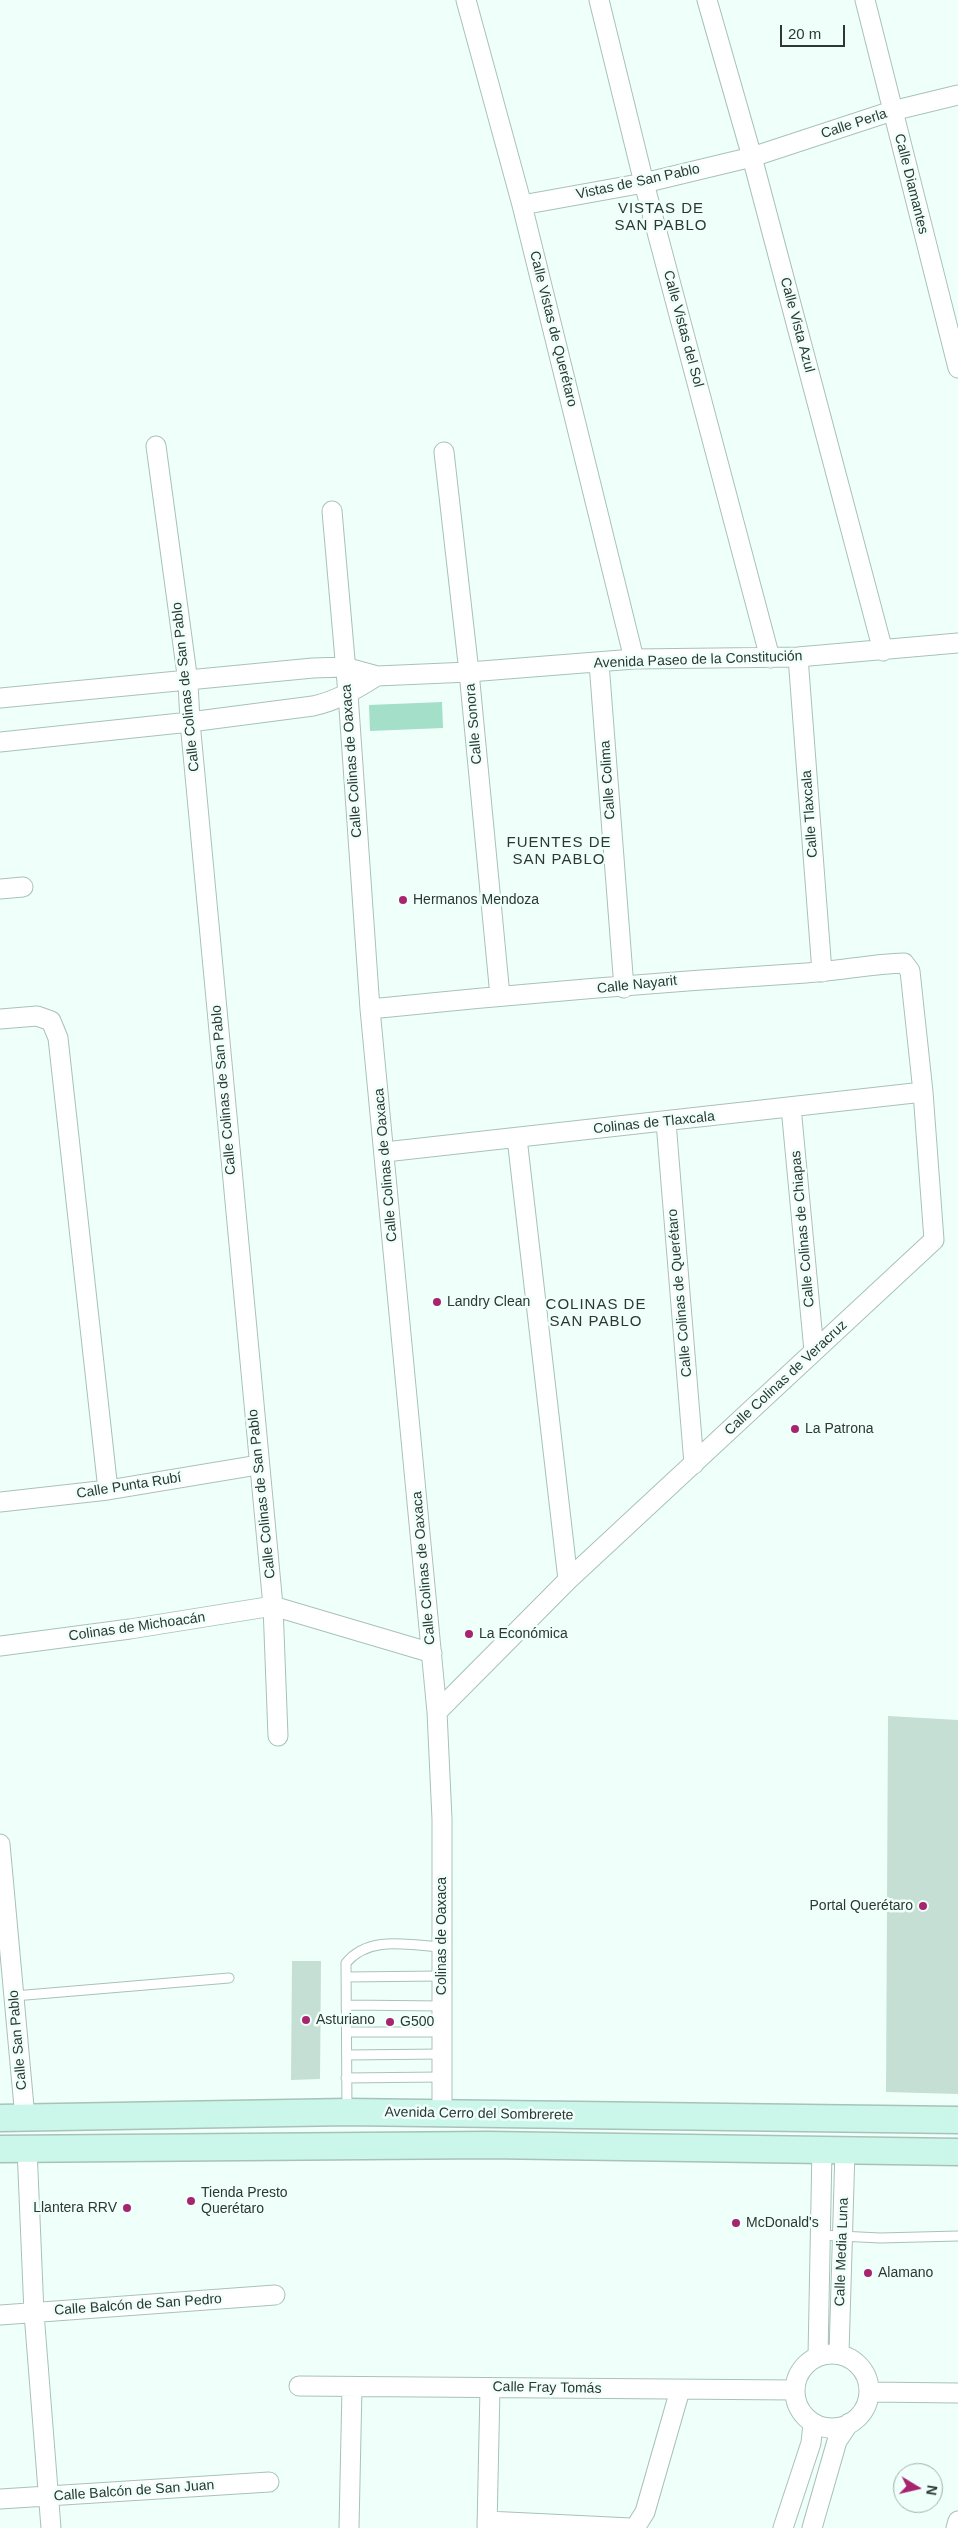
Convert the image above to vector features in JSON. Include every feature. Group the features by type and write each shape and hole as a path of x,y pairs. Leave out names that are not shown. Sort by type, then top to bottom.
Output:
{"main road":[{"name":"Avenida Cerro del Sombrerete","path":"12,2118 347,2112 958,2120"},
{"path":"0,2149 488,2144 958,2152"}],"street":[{"name":"Calle Vistas de Querétaro","path":"466,0 522,205 634,659"},
{"name":"Calle Vistas del Sol","path":"599,0 644,183 770,658"},
{"name":"Calle Vista Azul","path":"708,0 752,157 883,651"},
{"name":"Calle Diamantes","path":"864,0 958,368"},
{"name":"Calle Perla","path":"752,157 892,111 958,95"},
{"name":"Vistas de San Pablo","path":"522,205 644,183 752,157"},
{"name":"Calle Colinas de San Pablo","path":"156,446 188,682 190,722 258,1465 273,1606 278,1736"},
{"name":"Calle Sonora","path":"444,452 469,672 500,996"},
{"name":"Calle Colinas de Oaxaca","path":"332,511 344,667 348,694 370,1009 437,1712 442,1818"},
{"name":"Avenida Paseo de la Constitución","path":"344,667 377,676 469,672 634,659 798,657 958,643"},
{"name":"Calle Tlaxcala","path":"798,657 822,972"},
{"name":"Calle Colima","path":"599,663 624,988"},
{"path":"0,698 344,667"},
{"name":"Avenida Paseo de la Constitución","path":"0,742 190,722 312,706 331,702 377,676"},
{"path":"0,888 23,887"},
{"name":"Calle Nayarit","path":"370,1009 500,996 624,988 657,983 822,972 904,963"},
{"name":"Calle Colinas de Veracruz","path":"437,1712 568,1580 934,1240 923,1092 910,971 904,963"},
{"path":"0,1018 37,1016 51,1021 58,1038 108,1490"},
{"name":"Colinas de Tlaxcala","path":"384,1152 923,1092"},
{"name":"Calle Colinas de Chiapas","path":"791,1107 814,1352"},
{"name":"Calle Colinas de Querétaro","path":"666,1122 694,1464"},
{"path":"517,1138 568,1580"},
{"name":"Calle Punta Rubí","path":"0,1502 108,1490 258,1465"},
{"path":"273,1606 432,1653"},
{"name":"Colinas de Michoacán","path":"0,1646 130,1629 273,1606"},
{"name":"Colinas de Oaxaca","path":"442,1818 442,2113"},
{"name":"Calle San Pablo","path":"0,1844 14,1996 12,2118"},
{"path":"27,2148 34,2313 51,2528"},
{"name":"Calle Media Luna","path":"818,2356 820,2235 834,2150"},
{"name":"Calle Media Luna","path":"834,2150 843,2235 839,2354"},
{"name":"Calle Balcón de San Pedro","path":"0,2315 275,2295"},
{"path":"839,2354 851,2359 861,2367 867,2379 869,2392 866,2404 859,2416 837,2428 824,2427 813,2423 803,2414 797,2403 794,2390 799,2373 807,2363 818,2356 839,2354"},
{"name":"Calle Fray Tomás","path":"299,2386 794,2390"},
{"path":"350,2528 352,2387"},
{"path":"490,2388 487,2525 633,2528 645,2512 680,2390"},
{"path":"869,2392 958,2393"},
{"path":"783,2528 811,2443 813,2423"},
{"path":"812,2528 837,2441 849,2423"},
{"name":"Calle Balcón de San Juan","path":"0,2499 269,2482"},
{"path":"956,2528 958,2521"}],"lane":[{"path":"347,2112 346,1964 352,1956 373,1944 442,1947"},
{"path":"346,1976 441,1976"},
{"path":"14,1996 228,1978"},
{"path":"346,2005 442,2006"},
{"path":"347,2032 441,2032"},
{"path":"347,2055 442,2054"},
{"path":"346,2078 441,2077"},
{"path":"820,2235 880,2238 958,2236"}],"green space":[{"path":"442,702 443,728 370,731 369,705"}],"building":[{"name":"Portal Querétaro","path":"888,1716 958,1720 958,2094 886,2092"},
{"name":"Asturiano","path":"292,1961 321,1961 320,2079 291,2080"}],"place":[{"name":"Hermanos Mendoza","path":"403,900"},
{"name":"Landry Clean","path":"437,1302"},
{"name":"La Patrona","path":"795,1429"},
{"name":"La Económica","path":"469,1634"},
{"name":"Portal Querétaro","path":"923,1906"},
{"name":"Asturiano","path":"306,2020"},
{"name":"G500","path":"390,2022"},
{"name":"Tienda Presto Querétaro","path":"191,2201"},
{"name":"Llantera RRV","path":"127,2208"},
{"name":"McDonald's","path":"736,2223"},
{"name":"Alamano","path":"868,2273"}],"district":[{"name":"VISTAS DE SAN PABLO","path":"661,218"},
{"name":"FUENTES DE SAN PABLO","path":"559,852"},
{"name":"COLINAS DE SAN PABLO","path":"596,1314"}]}
